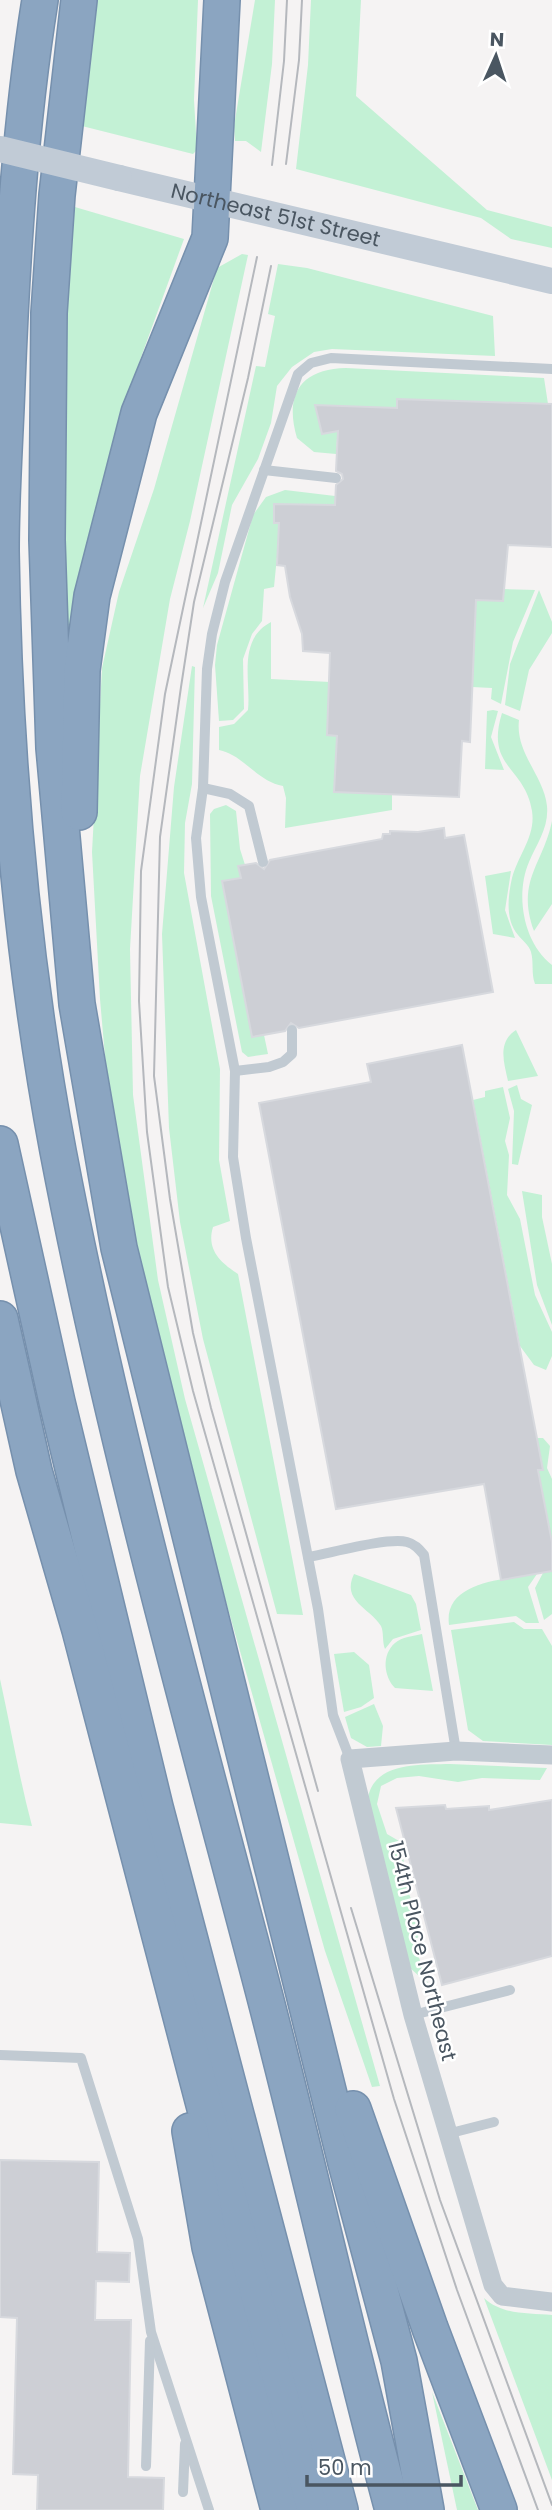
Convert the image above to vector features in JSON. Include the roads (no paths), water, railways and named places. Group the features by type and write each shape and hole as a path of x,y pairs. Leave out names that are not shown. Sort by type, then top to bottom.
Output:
{"highway":[{"path":"40,0 12,277 1,546 8,759 27,936 57,1144 109,1400 289,2086 355,2369 393,2510"},
{"path":"79,0 58,182 49,313 47,540 54,748 77,1004 118,1248 164,1440 283,1899 346,2163 399,2361 426,2510"},
{"path":"77,1004 82,670 92,596 139,413 210,237 222,0"},
{"path":"0,1144 57,1402 155,1807 340,2510"},
{"path":"0,1319 34,1471 80,1630 310,2510"},
{"path":"283,1899 430,2328 499,2510"},
{"path":"150,1900 210,2247 279,2510"}],"main road":[{"name":"Northeast 51st Street","path":"0,149 552,281"}],"street":[{"path":"350,1759 456,1751 552,1755"},
{"name":"154th Place Northeast","path":"350,1759 413,2015 493,2285 502,2296 552,2302"}],"lane":[{"path":"350,1759 333,1715 308,1557 233,1157 235,1071 197,873 195,838 203,788 207,669 212,634 225,582 298,374 311,363 331,358 552,369"},
{"path":"264,470 336,478"},
{"path":"203,788 230,794 249,806 262,862"},
{"path":"235,1071 283,1062 292,1054 292,1030"},
{"path":"308,1557 390,1542 406,1541 418,1546 424,1555 456,1751"},
{"path":"413,2015 510,1990"},
{"path":"0,2055 81,2058 138,2239 151,2332 146,2466"},
{"path":"447,2134 494,2122"},
{"path":"151,2332 209,2510"},
{"path":"183,2492 186,2437"}],"tram line":[{"path":"272,165 284,61 287,0"},
{"path":"286,164 299,60 302,0"},
{"path":"257,257 165,694 141,871 139,1001 147,1132 168,1287 193,1391 394,2099 457,2290 538,2510"},
{"path":"271,266 248,378 194,602 181,687 160,837 154,1076 170,1199 193,1333 211,1408 318,1791"},
{"path":"351,1908 440,2200 552,2505"}]}
